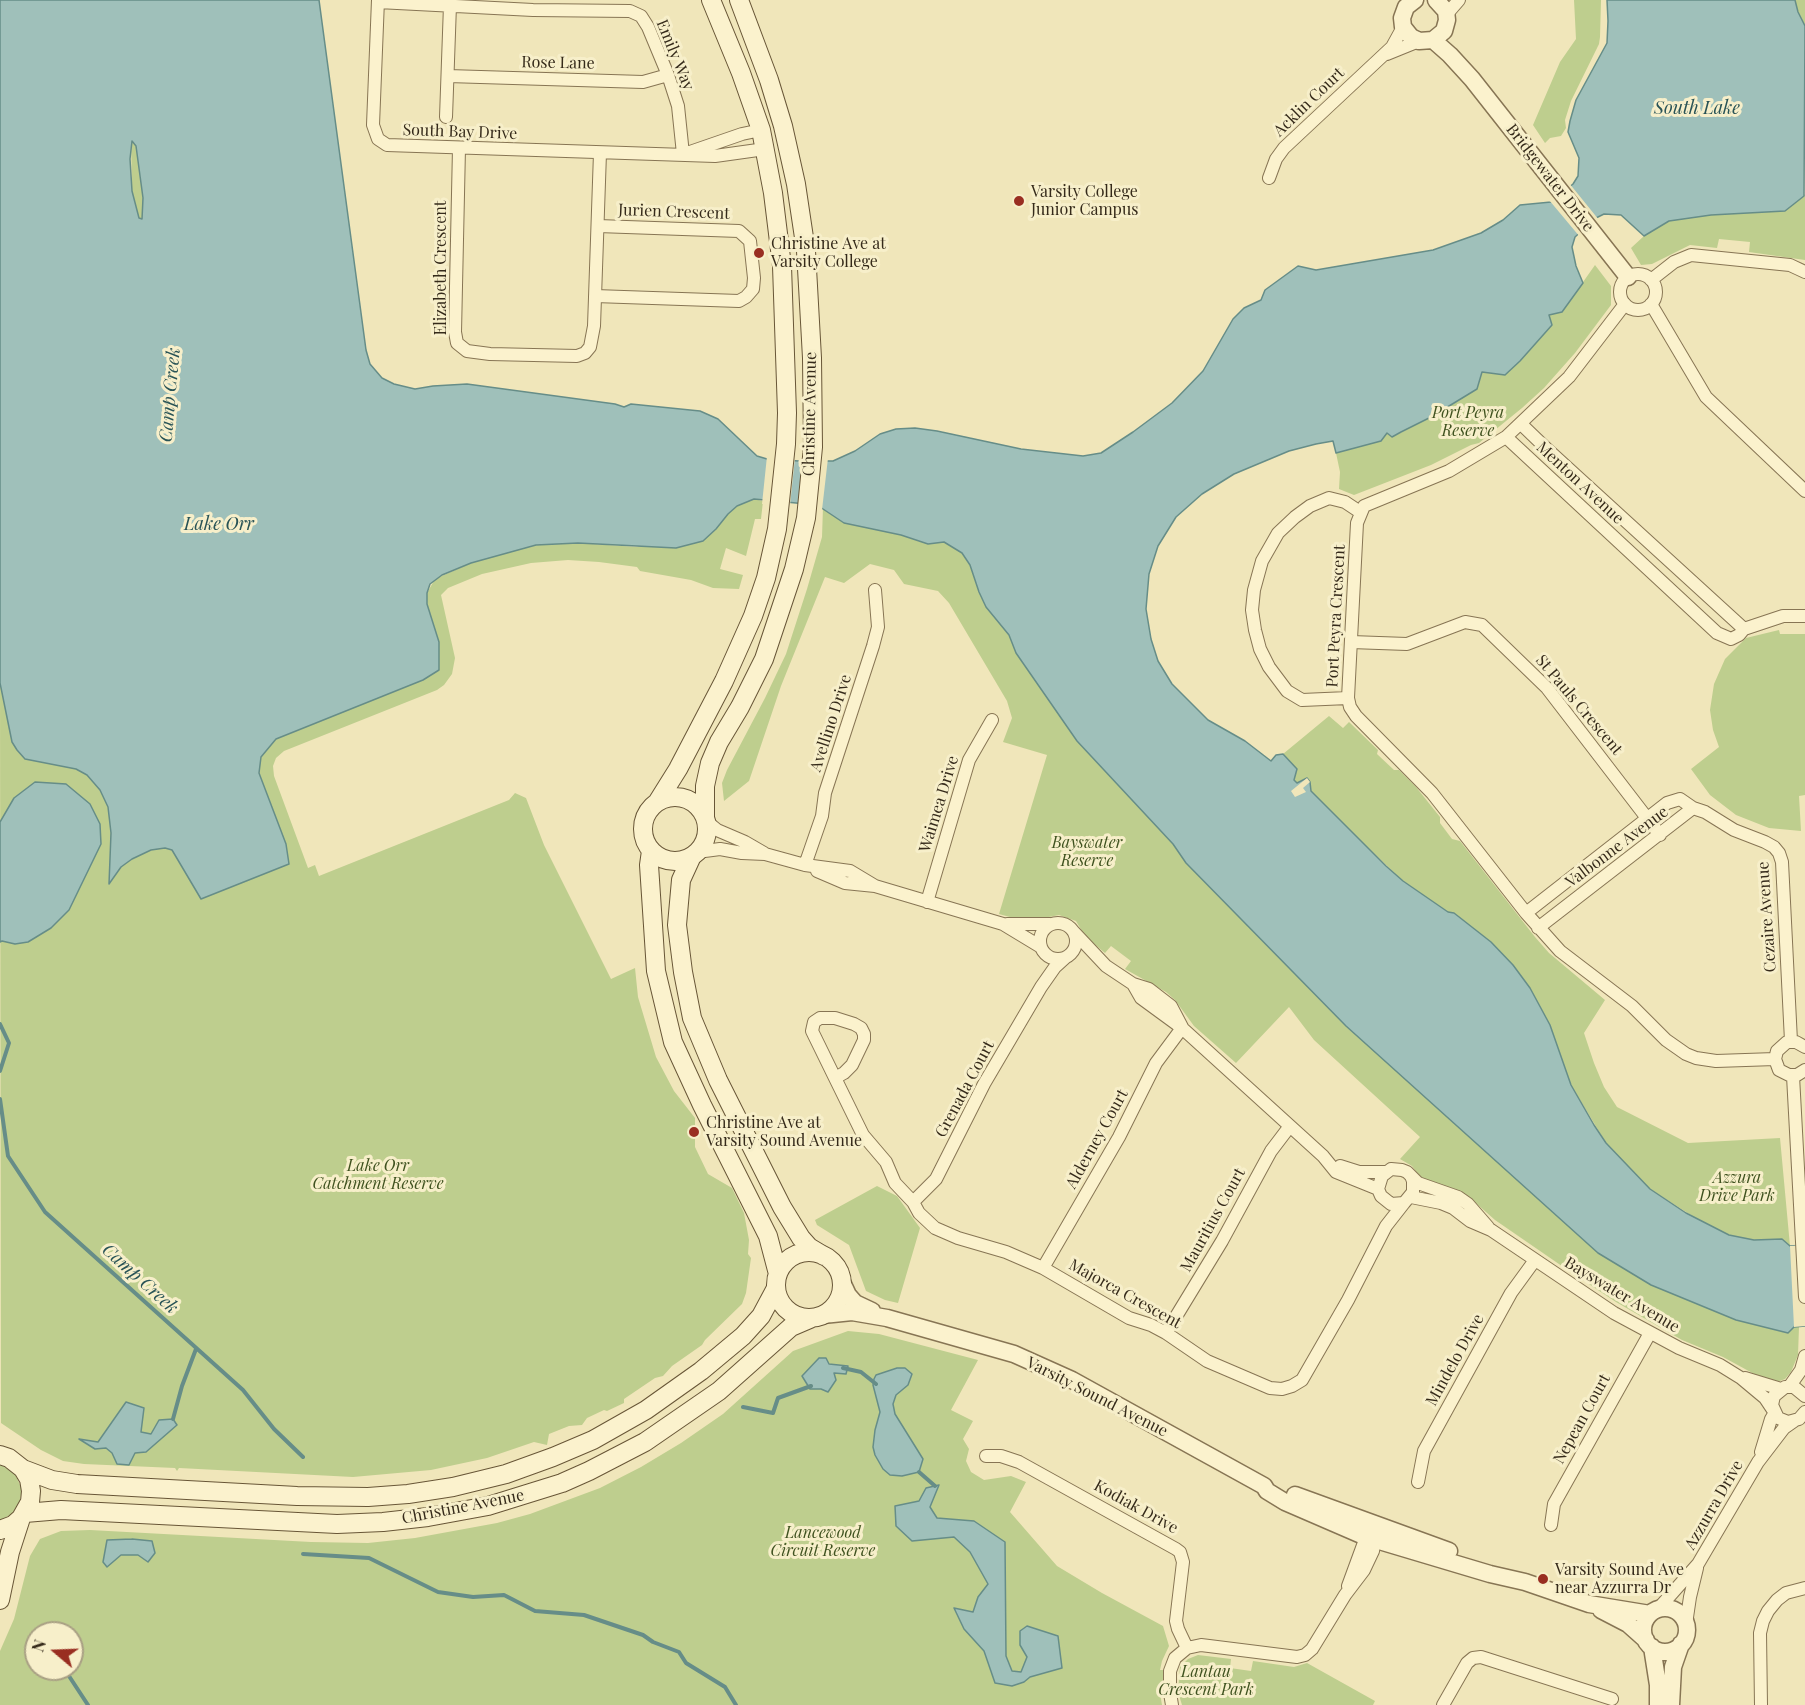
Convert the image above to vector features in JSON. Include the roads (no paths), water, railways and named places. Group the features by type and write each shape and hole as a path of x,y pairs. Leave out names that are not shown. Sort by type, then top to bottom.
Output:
{"main road":[{"name":"Christine Avenue","path":"8,1458 52,1480 77,1484 297,1496 368,1497 453,1487 506,1474 593,1440 646,1410 701,1371 743,1336 761,1316 777,1281 768,1236 673,1042 656,970 649,865 651,851 643,837 643,821 650,807 658,801 678,769 724,681 744,638 766,578 778,515 786,444 782,266 773,193 760,130 741,73 711,0"},
{"name":"Christine Avenue","path":"739,0 760,54 785,134 796,184 806,260 812,358 813,447 806,518 792,576 770,645 710,763 705,786 706,838 694,854 681,880 677,925 692,1018 718,1080 782,1207 801,1238 809,1247 824,1256"},
{"path":"760,130 785,134"},
{"path":"765,149 785,134"},
{"path":"658,801 666,797 685,798 694,802 706,819"},
{"path":"651,851 660,858 670,861 681,861 694,854"},
{"path":"803,1253 814,1253 824,1256 833,1263 842,1282 837,1301 817,1317 802,1318 785,1308 779,1300 777,1281 784,1264 792,1257 803,1253"},
{"name":"Christine Avenue","path":"23,1515 61,1510 337,1524 428,1517 488,1506 562,1483 589,1472 645,1442 719,1391 791,1327 817,1317"},
{"path":"0,1600 10,1552 30,1502 31,1491 29,1479 8,1458"},
{"path":"0,1530 12,1525 23,1515"}],"street":[{"path":"1397,0 1403,22"},
{"path":"1403,22 1406,7 1415,0"},
{"name":"Bridgewater Drive","path":"1436,0 1446,11 1457,51 1472,79 1628,277"},
{"path":"1426,41 1444,31 1447,17 1459,0"},
{"name":"South Bay Drive","path":"378,1 373,125 378,139 387,145 715,156 765,149"},
{"name":"Emily Way","path":"378,1 450,5 533,5 630,11 641,16 668,75 680,116 683,154"},
{"path":"446,117 450,5"},
{"name":"Bridgewater Drive","path":"1403,22 1412,37 1426,41 1472,79"},
{"name":"Acklin Court","path":"1269,178 1276,159 1284,148 1392,47 1403,22"},
{"name":"Acklin Court","path":"1382,57 1426,41"},
{"name":"Rose Lane","path":"448,76 643,82 668,75"},
{"name":"South Bay Drive","path":"683,154 760,130"},
{"name":"Elizabeth Crescent","path":"459,148 455,332 457,343 467,351 490,354 577,356 585,353 590,347 594,326 600,153"},
{"name":"Jurien Crescent","path":"595,296 739,301 753,289 754,278 750,241 739,231 598,226"},
{"path":"1651,279 1674,262 1691,255 1790,265 1805,272"},
{"path":"1640,274 1651,279 1655,291 1651,304 1638,309 1625,304 1620,291 1621,285 1628,277 1640,274"},
{"path":"1348,698 1302,700 1294,697 1280,684 1260,649 1255,630 1253,600 1257,575 1265,554 1278,533 1310,506 1329,498 1345,502 1360,512 1369,502 1449,471 1506,436 1569,377 1625,304"},
{"path":"1651,304 1710,402 1805,490"},
{"name":"Menton Avenue","path":"1521,424 1744,629"},
{"name":"Menton Avenue","path":"1506,436 1717,633 1731,639 1744,629 1783,616 1805,616"},
{"name":"Port Peyra Crescent","path":"1360,512 1357,523 1348,698 1350,707 1356,716 1432,793 1538,928 1560,951 1632,1006 1666,1040 1696,1058 1716,1061 1775,1059"},
{"path":"1632,554 1646,540"},
{"name":"Avellino Drive","path":"805,865 822,816 825,793 878,627 875,590"},
{"name":"St Pauls Crescent","path":"1351,642 1407,644 1465,622 1482,626 1547,688 1660,835"},
{"name":"Waimea Drive","path":"927,902 969,760 992,720"},
{"name":"Valbonne Avenue","path":"1526,913 1673,799 1680,799 1693,808 1538,928"},
{"name":"Cezaire Avenue","path":"1693,808 1705,812 1734,830 1765,842 1779,853 1782,862 1791,1041"},
{"name":"Bayswater Avenue","path":"706,819 717,830 765,854"},
{"name":"Bayswater Avenue","path":"694,854 720,849 765,854 805,865 845,884 875,886 1003,924 1042,948 1050,957 1061,958 1069,955 1106,966"},
{"name":"Bayswater Avenue","path":"1003,924 1061,923 1070,927 1106,966 1132,984 1142,998 1182,1028 1323,1156 1336,1172 1378,1189"},
{"path":"1042,948 1041,936 1050,924"},
{"path":"1069,955 1076,943 1074,932"},
{"name":"Grenada Court","path":"1041,987 1045,966 1042,948"},
{"name":"Grenada Court","path":"913,1202 936,1179 984,1084 1041,987 1055,967 1069,955"},
{"name":"Majorca Crescent","path":"835,1078 852,1065 864,1040 864,1034 861,1028 854,1024 835,1018 820,1018 814,1022 812,1031 835,1078 863,1135 886,1162 895,1183 913,1202 919,1213 935,1228 958,1238 1006,1252 1043,1268 1129,1318 1166,1333 1200,1357 1270,1388 1282,1389 1302,1380 1348,1300 1386,1226 1408,1200"},
{"name":"Alderney Court","path":"1043,1268 1119,1137 1156,1063 1182,1028"},
{"path":"1805,1047 1791,1041 1779,1047 1775,1059 1777,1067 1792,1076 1805,1070"},
{"path":"1792,1076 1805,1297"},
{"name":"Mauritius Court","path":"1166,1333 1222,1240 1271,1151 1290,1126"},
{"name":"Bayswater Avenue","path":"1323,1156 1340,1166 1359,1172 1402,1170 1418,1183 1458,1197 1468,1204 1491,1230"},
{"path":"1385,1201 1378,1189 1379,1182 1386,1172"},
{"path":"1408,1200 1414,1186 1411,1176"},
{"name":"Bayswater Avenue","path":"1385,1201 1398,1205 1408,1200 1441,1203 1453,1208 1470,1221 1491,1230 1591,1299 1650,1333 1720,1365 1741,1378 1764,1398 1774,1412"},
{"name":"Majorca Crescent","path":"1385,1201 1386,1226"},
{"name":"Mindelo Drive","path":"1418,1482 1424,1451 1511,1293 1535,1260"},
{"name":"Varsity Sound Avenue","path":"842,1282 855,1303 887,1318"},
{"name":"Varsity Sound Avenue","path":"817,1317 852,1312 887,1318 986,1345 1042,1365 1264,1486 1271,1485 1373,1534 1494,1567 1525,1582 1589,1604 1628,1624 1649,1643"},
{"name":"Nepean Court","path":"1551,1525 1554,1504 1650,1333"},
{"path":"1785,1388 1801,1370 1805,1356"},
{"name":"Bayswater Avenue","path":"1741,1378 1799,1390 1805,1396"},
{"name":"Azzurra Drive","path":"1758,1462 1774,1412 1772,1400 1785,1388"},
{"path":"1774,1412 1783,1421 1801,1418"},
{"name":"Azzurra Drive","path":"1654,1611 1698,1564 1758,1462 1784,1428 1801,1418"},
{"name":"Kodiak Drive","path":"986,1456 1001,1456 1019,1462 1180,1552 1183,1562 1176,1621 1187,1648"},
{"path":"1172,1705 1170,1671 1175,1658 1187,1648 1201,1646 1285,1657 1305,1655 1318,1643 1345,1595 1364,1570 1374,1551 1373,1534"},
{"name":"Azzurra Drive","path":"1686,1624 1698,1564"},
{"path":"1761,1705 1760,1633 1763,1622 1777,1600 1786,1593 1805,1588"},
{"name":"Varsity Sound Avenue","path":"1589,1604 1654,1611"},
{"path":"1658,1705 1658,1685 1644,1626 1654,1611 1666,1607 1678,1612 1686,1624 1685,1638 1673,1667 1671,1705"},
{"path":"1649,1643 1664,1652 1681,1644"},
{"path":"1443,1705 1467,1663 1473,1658 1481,1657 1612,1699"}],"water":[{"path":"0,0 319,0 366,350 370,364 382,378 394,384 415,389 467,384 624,407 631,404 700,411 718,419 757,456 799,461 833,461 855,451 880,434 896,429 915,428 1021,449 1083,456 1101,453 1172,403 1203,371 1233,319 1244,308 1261,300 1265,290 1298,266 1316,270 1433,250 1481,233 1503,220 1520,205 1551,202 1573,184 1578,176 1579,158 1568,132 1570,121 1576,100 1607,43 1607,0 1795,0 1805,26 1804,196 1785,211 1711,215 1669,221 1644,236 1621,215 1604,214 1596,218 1575,237 1572,247 1583,283 1562,312 1549,315 1552,325 1505,375 1482,372 1477,389 1392,437 1387,433 1381,441 1336,453 1333,441 1289,451 1234,474 1202,494 1176,517 1158,546 1149,574 1146,609 1151,639 1158,661 1172,684 1208,720 1245,741 1271,761 1276,755 1283,754 1297,769 1294,780 1297,783 1307,778 1311,791 1386,866 1403,881 1448,912 1454,913 1491,942 1513,965 1530,988 1550,1025 1571,1085 1594,1125 1606,1143 1650,1189 1686,1213 1729,1235 1754,1240 1782,1239 1790,1246 1805,1245 1805,1326 1794,1327 1788,1333 1736,1320 1651,1285 1598,1253 1346,1026 1186,863 1173,844 1077,741 1016,653 1009,635 986,607 970,565 962,553 944,542 928,544 901,535 844,523 817,505 754,499 737,506 703,541 676,548 578,543 536,545 471,563 442,575 430,584 427,593 427,604 439,642 439,670 423,680 276,739 261,757 259,773 286,844 289,864 201,899 172,850 165,848 151,850 132,859 121,867 109,884 111,833 108,807 100,790 87,775 76,769 25,759 12,742 0,683","holes":["132,141 136,146 143,198 142,219 139,218 132,191 130,159"]},
{"path":"35,782 66,784 90,804 100,824 101,844 69,910 51,928 28,942 15,944 0,942 0,822 14,798"},
{"path":"819,1358 826,1358 829,1364 848,1366 846,1374 834,1373 836,1380 828,1392 821,1389 810,1389 802,1376"},
{"path":"897,1368 905,1368 912,1374 908,1385 896,1395 893,1404 895,1414 923,1459 919,1472 902,1476 890,1475 883,1469 873,1447 880,1412 873,1385 874,1379 876,1375"},
{"path":"126,1402 144,1408 141,1432 151,1434 159,1420 173,1419 177,1425 146,1452 135,1453 129,1465 117,1464 112,1453 106,1448 95,1449 79,1439 98,1442"},
{"path":"939,1485 930,1507 937,1518 974,1521 1005,1542 1006,1656 1012,1671 1021,1672 1027,1657 1020,1645 1020,1631 1027,1626 1058,1636 1062,1668 1030,1677 1012,1686 995,1683 984,1651 964,1629 954,1608 973,1612 978,1597 988,1584 970,1552 954,1537 912,1541 896,1526 895,1506 919,1501 926,1488"},
{"path":"107,1540 152,1541 155,1553 148,1562 138,1555 121,1555 107,1567 103,1562"}],"waterway":[{"name":"Camp Creek","path":"0,1024 9,1043 0,1071"},
{"name":"Camp Creek","path":"0,1099 8,1156 45,1212 243,1390 274,1429 303,1457"},
{"path":"173,1419 196,1349"},
{"path":"843,1368 861,1372 876,1384"},
{"path":"743,1407 773,1413 778,1398 811,1386"},
{"path":"919,1472 935,1486"},
{"name":"Camp Creek","path":"303,1554 369,1558 438,1592 473,1597 504,1595 535,1611 584,1615 643,1635 653,1642 679,1652 686,1663 725,1687 736,1705"},
{"path":"72,1681 88,1705"}],"place":[{"name":"Varsity College Junior Campus","path":"1019,201"},
{"name":"Christine Ave at Varsity College","path":"759,253"},
{"name":"Christine Ave at Varsity Sound Avenue","path":"694,1132"},
{"name":"Varsity Sound Ave near Azzurra Dr","path":"1543,1579"}],"water label":[{"name":"South Lake","path":"1697,108"},
{"name":"Lake Orr","path":"219,524"}],"park label":[{"name":"Port Peyra Reserve","path":"1468,422"},
{"name":"Bayswater Reserve","path":"1087,852"},
{"name":"Lake Orr Catchment Reserve","path":"378,1175"},
{"name":"Azzura Drive Park","path":"1737,1187"},
{"name":"Lancewood Circuit Reserve","path":"823,1542"},
{"name":"Lantau Crescent Park","path":"1206,1681"}]}
